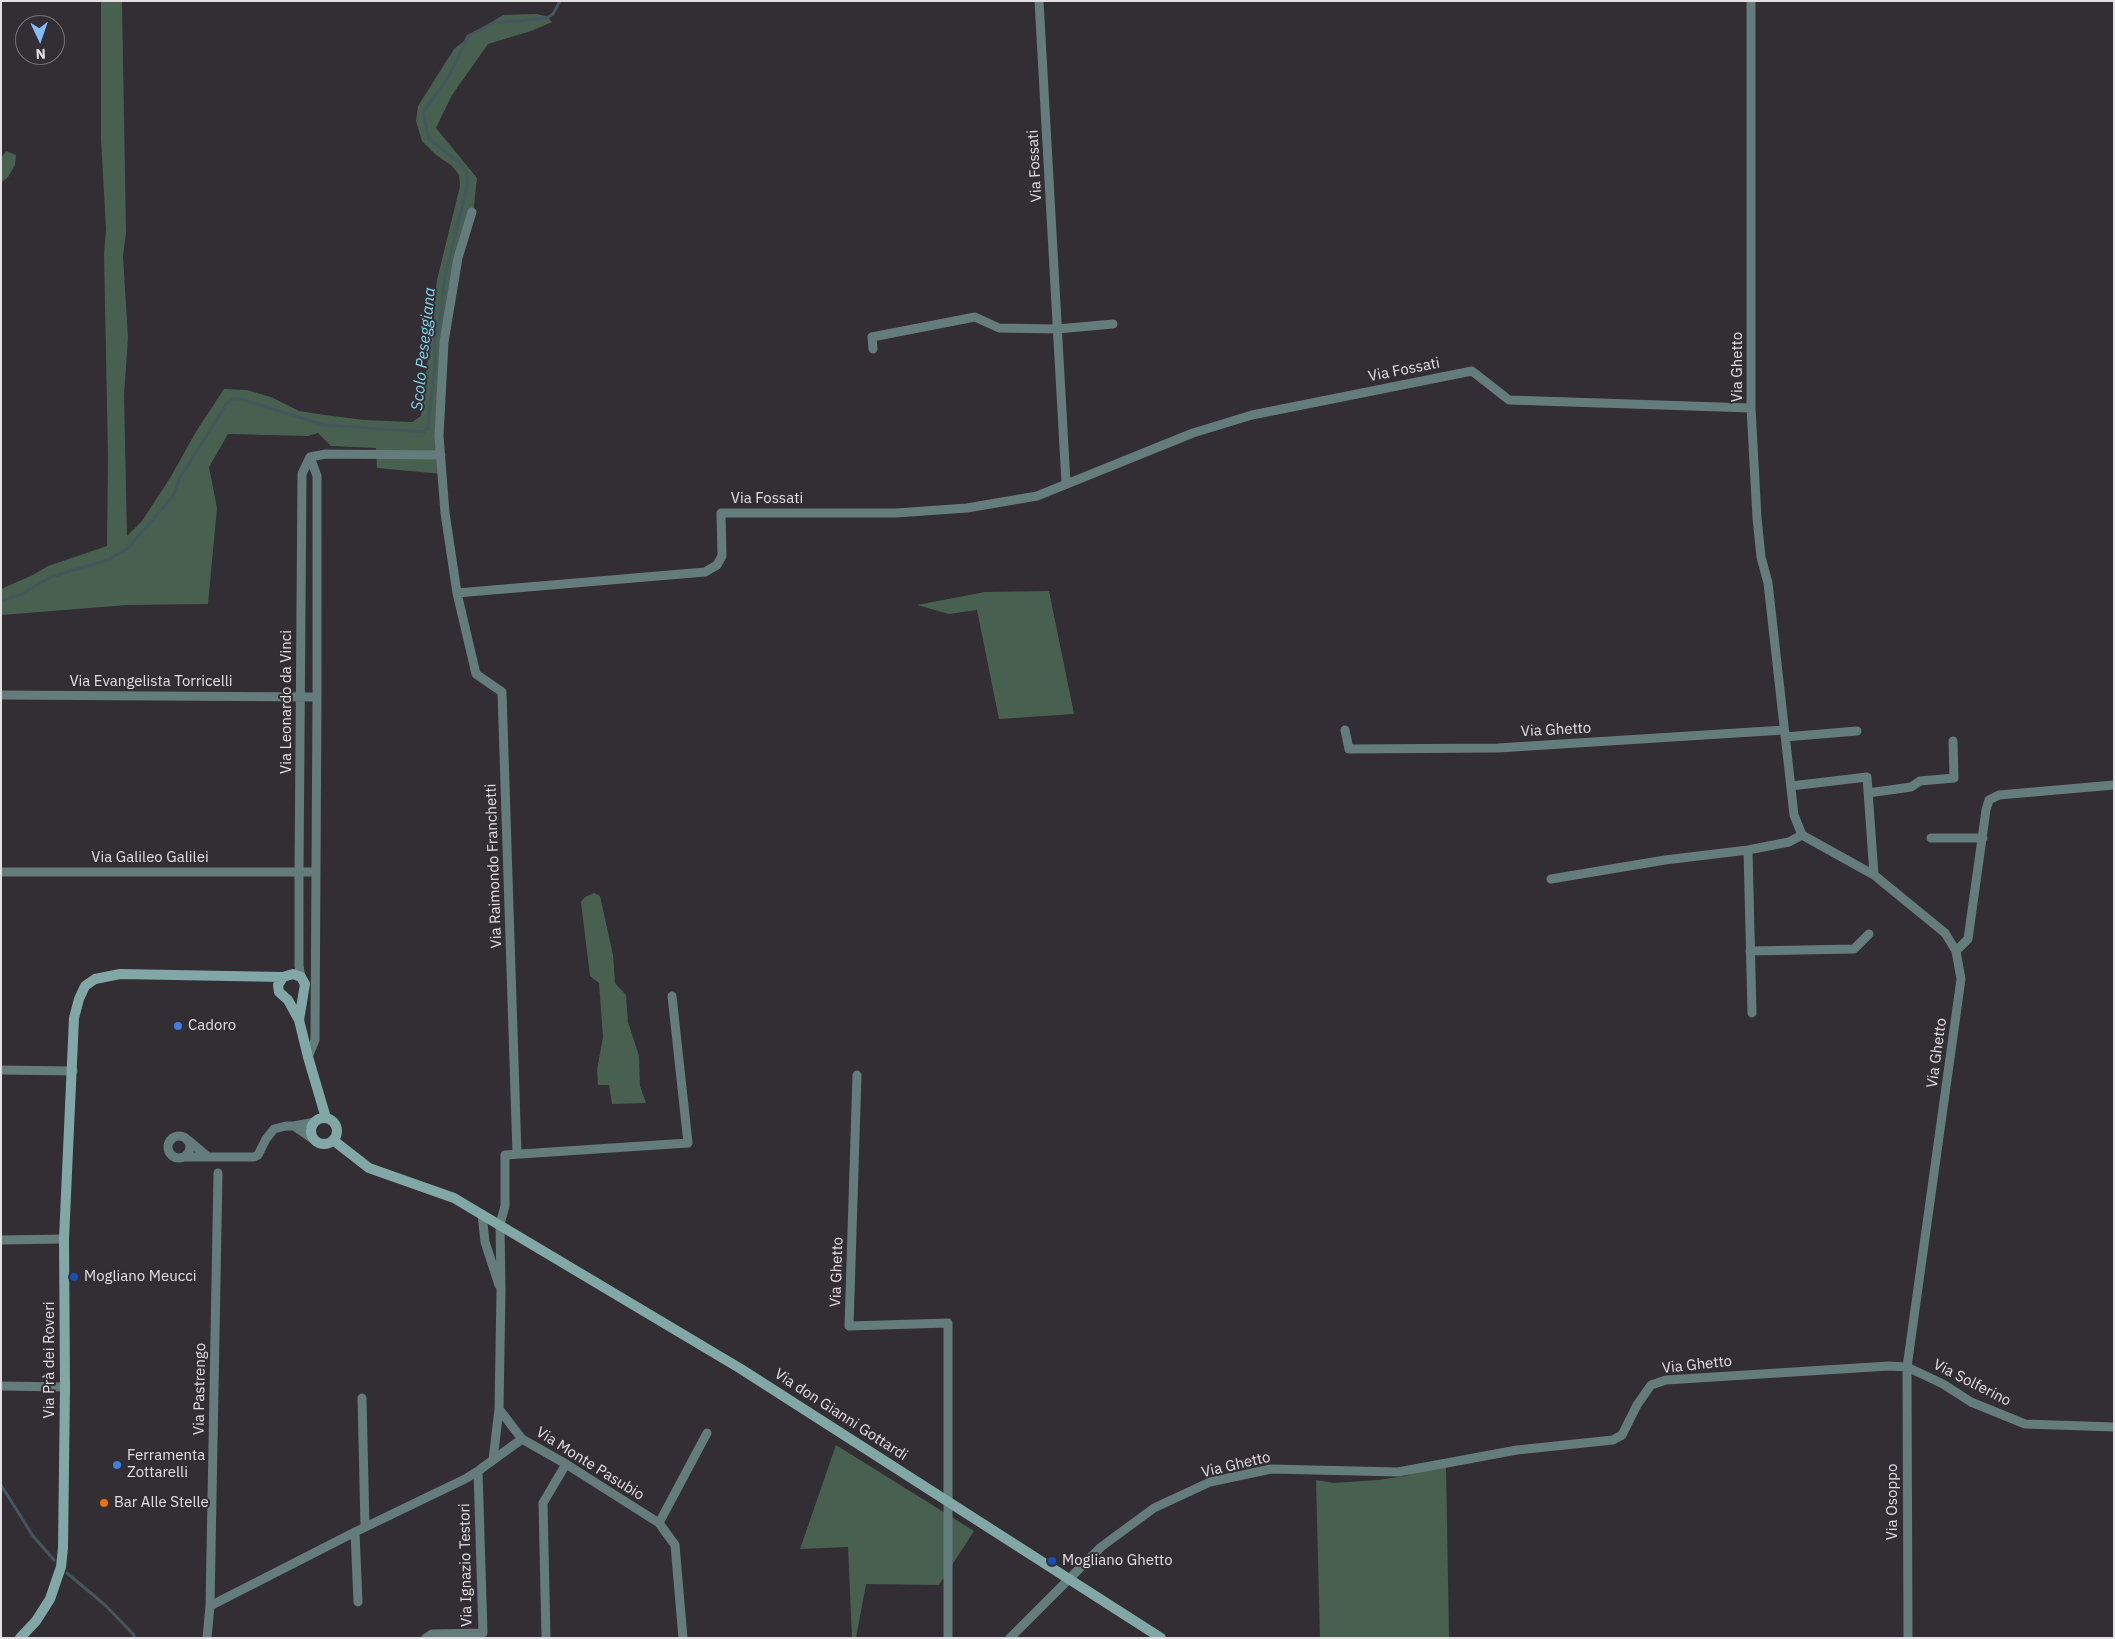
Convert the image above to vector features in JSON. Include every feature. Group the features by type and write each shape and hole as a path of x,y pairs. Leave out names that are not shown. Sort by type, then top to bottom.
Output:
{"main road":[{"name":"Via Prà dei Roveri","path":"20,1638 36,1621 50,1599 61,1567 64,1540 66,1386 64,1239 74,1018 85,986 95,979 120,974 251,977 286,975"},
{"path":"299,1020 305,984 301,977 297,975 286,975 279,982 278,989 281,996 288,1000 299,1020 326,1118 336,1125 337,1133 333,1140 326,1144 316,1141 311,1133 315,1122 326,1118"},
{"path":"251,977 278,989"},
{"path":"288,1000 298,999 302,996"},
{"name":"Via don Gianni Gottardi","path":"333,1140 370,1168 454,1198 500,1224 741,1369 1161,1638"}],"street":[{"name":"Via Fossati","path":"1039,1 1066,483"},
{"name":"Via Ghetto","path":"1010,1638 1101,1547 1154,1508 1210,1482 1271,1469 1398,1472 1517,1450 1613,1440 1622,1435 1637,1405 1651,1385 1666,1380 1879,1366 1907,1367 1961,979 1956,951 1945,933 1874,875 1802,835 1794,815 1768,583 1761,557 1756,518 1751,408 1752,1"},
{"path":"456,593 445,513 438,436 444,342 458,258 472,212"},
{"path":"873,349 872,337 976,317 999,328 1057,329 1113,324"},
{"name":"Via Fossati","path":"456,593 705,572 717,565 722,556 721,513 896,513 967,508 1037,496 1193,433 1252,415 1472,371 1509,400 1751,408"},
{"path":"308,1058 315,1040 317,697 317,476 310,457 326,454 440,454"},
{"name":"Via Leonardo da Vinci","path":"301,977 299,949 302,474 310,457"},
{"name":"Via Raimondo Franchetti","path":"456,593 476,674 502,692 517,1154"},
{"name":"Via Evangelista Torricelli","path":"1,695 317,697"},
{"name":"Via Ghetto","path":"1346,730 1349,749 1498,748 1857,731"},
{"path":"1868,793 1910,787 1920,781 1954,778 1953,741"},
{"path":"1790,786 1867,777 1874,875"},
{"path":"1956,951 1968,939 1989,800 1999,795 2114,785"},
{"path":"1551,879 1665,860 1748,850 1789,842 1802,835"},
{"path":"1931,838 1983,838"},
{"path":"1748,850 1752,1013"},
{"name":"Via Galileo Galilei","path":"1,872 315,872"},
{"path":"1750,951 1854,949 1869,934"},
{"name":"Via Leonardo da Vinci","path":"286,975 299,949"},
{"path":"493,1460 499,1409 500,1224 505,1206 505,1155 688,1143 672,996"},
{"path":"1,1070 73,1070"},
{"name":"Via Ghetto","path":"858,1075 849,1326 948,1323 948,1638"},
{"path":"208,1158 188,1140 178,1136 169,1143 169,1150 172,1156 179,1158 184,1157 208,1158 254,1157 258,1155 266,1139 274,1130 286,1126 315,1122"},
{"path":"294,1126 316,1141"},
{"path":"184,1157 190,1151 188,1140"},
{"name":"Via Pastrengo","path":"210,1606 218,1173"},
{"path":"482,1214 485,1242 501,1290"},
{"path":"1,1240 64,1239"},
{"name":"Via Solferino","path":"1907,1367 1943,1384 1971,1402 2025,1424 2114,1427"},
{"name":"Via Osoppo","path":"1907,1367 1908,1638"},
{"path":"1,1386 66,1386"},
{"path":"362,1398 365,1527"},
{"name":"Via Monte Pasubio","path":"499,1409 522,1438 659,1523"},
{"path":"683,1638 676,1545 659,1523 708,1433"},
{"name":"Via Monte Pasubio","path":"210,1606 478,1471 522,1438"},
{"path":"546,1638 543,1503 566,1464"},
{"name":"Via Ignazio Testori","path":"426,1638 432,1634 483,1633 478,1471"},
{"path":"354,1532 358,1602"},
{"path":"207,1638 210,1606"}],"green space":[{"path":"101,1 122,1 126,233 123,256 128,338 124,395 127,536 142,521 224,389 247,390 271,397 299,411 325,415 364,420 412,422 421,416 437,280 460,186 459,175 452,166 435,154 422,141 416,121 418,106 454,49 474,33 503,15 536,14 546,16 552,22 531,31 488,44 452,95 436,128 477,178 472,224 462,248 446,327 442,474 377,468 376,448 331,446 318,433 308,436 228,434 209,467 217,508 208,604 127,605 1,615 1,589 48,566 107,546 108,456 104,254 106,229 101,139"},
{"path":"6,151 16,155 15,165 8,177 1,183 1,158"},
{"path":"1049,591 1074,714 999,719 977,610 949,614 917,605 985,592"},
{"path":"594,893 600,896 613,955 615,983 626,995 628,1022 639,1056 640,1086 646,1103 612,1104 609,1085 598,1085 597,1070 603,1037 599,983 590,976 581,902 585,897"},
{"path":"836,1445 974,1531 939,1585 866,1584 856,1638 852,1638 848,1547 800,1549"},
{"path":"1446,1464 1449,1638 1320,1638 1316,1480 1334,1483 1378,1480 1405,1476"}],"waterway":[{"name":"Scolo Peseggiana","path":"1,601 18,596 51,577 110,559 128,548 173,496 179,479 226,405 232,399 241,399 324,425 424,432 428,427 435,364 435,342 441,313 445,276 467,187 467,174 462,165 429,139 423,112 448,78 468,36 493,23 547,18 553,14 560,1"},
{"path":"1,1485 33,1536 54,1560"},
{"path":"67,1573 105,1605 134,1635 134,1638"}],"place":[{"name":"Cadoro","path":"178,1026"},
{"name":"Mogliano Meucci","path":"74,1277"},
{"name":"Ferramenta Zottarelli","path":"117,1465"},
{"name":"Bar Alle Stelle","path":"104,1503"},
{"name":"Mogliano Ghetto","path":"1052,1561"}]}
